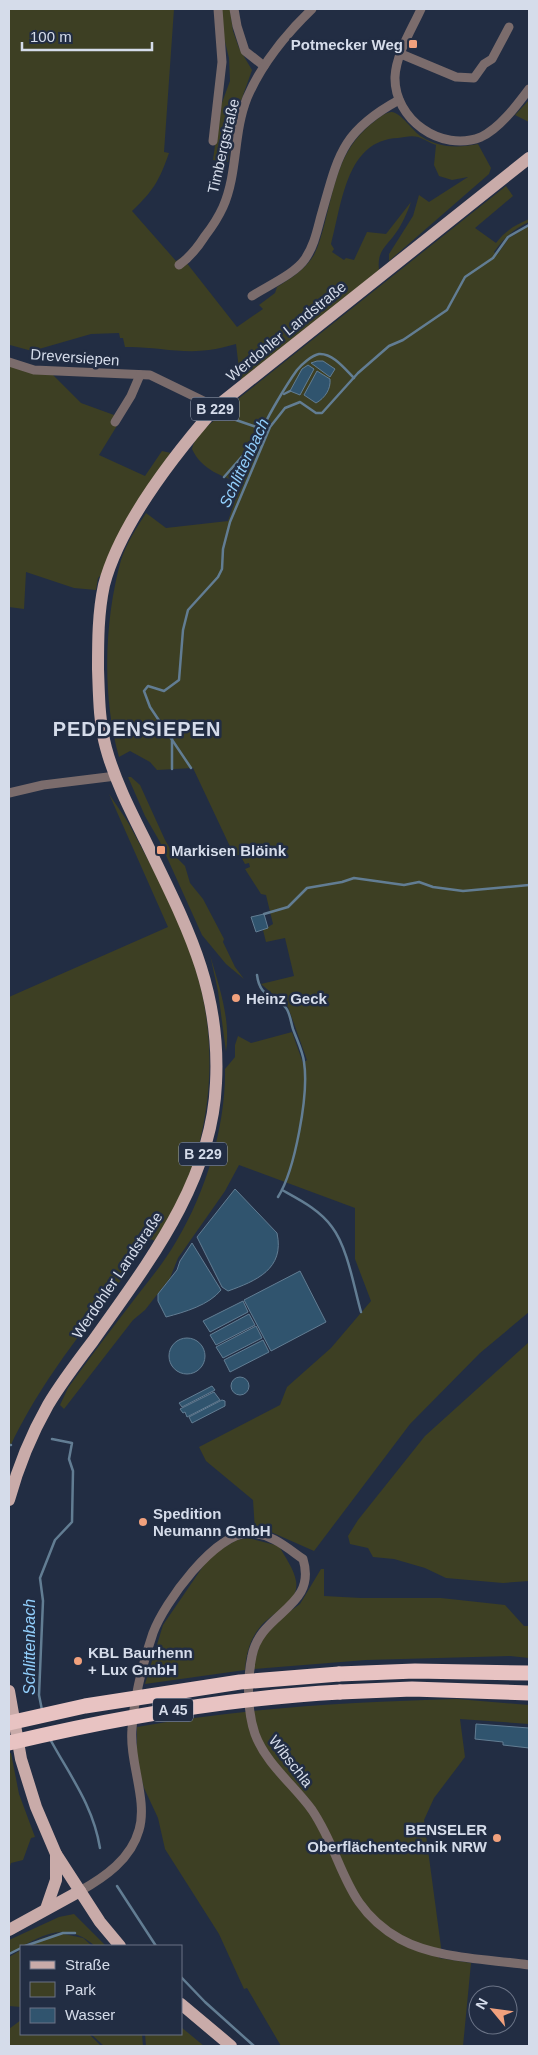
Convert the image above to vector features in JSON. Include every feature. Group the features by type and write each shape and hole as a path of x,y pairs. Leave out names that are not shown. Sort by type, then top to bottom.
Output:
{"highway":[{"name":"A 45","path":"9,1723 85,1706 240,1682 339,1674 415,1671 529,1673"},
{"name":"A 45","path":"9,1743 95,1723 216,1702 340,1692 412,1689 529,1693"}],"main road":[{"name":"Werdohler Landstraße","path":"9,1500 34,1431 48,1405 140,1276 174,1221 193,1181 206,1144 216,1086 216,1038 203,968 177,903 135,820 106,747 100,714 99,617 105,583 117,550 133,519 185,442 216,407 529,158"},
{"path":"9,1691 21,1758 36,1807 56,1854 100,1922 119,1945"},
{"path":"46,1909 56,1880 56,1854"},
{"path":"9,1930 80,1891"},
{"path":"182,2005 231,2046"}],"street":[{"name":"Timbergstraße","path":"213,142 222,62 218,9"},
{"path":"234,9 245,51 264,66"},
{"name":"Timbergstraße","path":"179,265 202,241 223,206 229,187 247,99 264,66 276,47 312,9"},
{"path":"420,9 401,54 395,78 399,100 414,122 431,135 447,140 461,140 481,136 495,127 529,89"},
{"path":"401,54 456,77 474,78 484,64 492,59 509,27"},
{"path":"252,296 294,270 305,260 314,241 334,168 341,150 365,123 399,100"},
{"name":"Dreversiepen","path":"9,362 34,370 150,375 216,407"},
{"name":"Dreversiepen","path":"115,422 131,396 140,375"},
{"path":"9,793 43,785 116,776"},
{"name":"Wibschla","path":"80,1891 102,1878 130,1852 140,1828 142,1814 131,1748 132,1727 138,1684 154,1632 172,1601 206,1555 232,1537 255,1534 272,1538 282,1543 304,1559 306,1572 298,1598 265,1627 256,1640 249,1669 250,1711 253,1728 265,1754 298,1792 319,1821 354,1896 380,1925 400,1939 416,1946 450,1954 529,1965"}],"green space":[{"path":"9,9 174,9 164,152 169,153 155,185 132,211 176,261 182,257 237,327 263,309 259,305 275,293 277,287 306,265 314,255 345,157 360,134 383,115 391,112 395,113 418,134 429,141 442,145 463,146 478,144 491,168 489,174 389,261 389,254 413,216 419,195 429,202 468,177 452,180 439,176 434,165 436,145 418,137 408,136 381,141 367,150 357,162 349,177 343,193 331,244 334,249 332,252 344,260 346,258 354,260 367,232 386,234 411,202 400,227 379,258 379,270 242,381 236,344 198,351 125,347 123,338 120,338 119,333 91,334 32,351 10,345 9,347"},
{"path":"220,9 230,9 233,31 239,48 252,70 236,115 228,162 213,160 220,108 230,81 229,58 222,30"},
{"path":"529,100 529,122 515,115"},
{"path":"506,186 513,196 475,228 496,243 511,229 529,219 529,222 509,234 494,252 497,255 509,238 529,226 529,1312 480,1353 410,1424 314,1551 262,1528 255,1530 253,1500 206,1461 199,1447 280,1405 287,1387 331,1348 371,1301 355,1259 355,1208 239,1165 225,1191 178,1258 170,1278 145,1310 133,1320 64,1409 60,1405 68,1388 172,1249 197,1201 218,1135 222,1113 225,1069 235,1057 235,1045 238,1036 251,1043 292,1032 303,1063 307,1060 288,1007 261,984 294,976 285,938 266,942 263,930 273,924 266,895 261,894 245,869 250,867 249,863 245,864 240,855 234,855 193,768 157,770 150,762 130,751 119,757 110,709 108,684 108,633 111,608 123,554 146,513 166,528 228,521 236,498 244,483 214,472 201,462 192,449 199,435 218,417 237,403 238,399"},
{"path":"9,359 50,372 81,403 114,415 118,424 99,455 145,476 162,451 171,453 104,572 98,578 96,590 74,588 26,572 24,609 9,607"},
{"path":"128,777 131,777 140,785 165,840 173,854 185,866 190,883 203,899 224,939 223,942 235,967 244,979 226,964 202,935"},
{"path":"109,794 130,826 169,902 186,941 199,981 205,1008 208,1036 208,1092 204,1120 190,1174 179,1199 155,1241 151,1239 75,1341 39,1393 9,1449 9,997 168,927"},
{"path":"210,955 226,1015 226,1052 218,991"},
{"path":"529,1342 529,1581 503,1583 446,1578 425,1568 394,1559 373,1557 368,1548 350,1544 348,1536 358,1520 425,1436"},
{"path":"248,1538 279,1546 293,1572 296,1589 290,1601 260,1627 249,1647 245,1670 145,1684 163,1625 206,1562 216,1552 237,1540"},
{"path":"321,1569 324,1569 324,1596 441,1598 505,1605 524,1626 529,1626 529,1658 510,1656 366,1660 254,1669 262,1637 285,1615 300,1604"},
{"path":"457,1699 529,1705 529,1724 460,1719 465,1757 434,1798 424,1820 441,1947 439,1958 471,1963 463,2046 281,2046 247,1988 244,1989 219,1934 165,1849 158,1818 144,1788 137,1761 137,1727 217,1715 377,1702"},
{"path":"9,1753 11,1753 19,1794 35,1837 31,1838 23,1860 11,1863 9,1869"},
{"path":"74,1914 105,1945 94,1945 72,1933 61,1932 20,1945 20,1948 9,1954 9,1940 59,1917"},
{"path":"59,1933 83,1938 91,1945 30,1945 40,1939"},
{"path":"20,1951 20,2007 9,2006 9,1957"},
{"path":"20,2021 20,2035 90,2035 101,2046 9,2046 9,2029"},
{"path":"182,2028 204,2046 146,2046 145,2035 182,2035"},
{"path":"92,2035 142,2035 143,2046 104,2046"}],"water":[{"path":"323,361 335,369 330,377 311,363"},
{"path":"308,365 314,369 300,395 290,391 302,369"},
{"path":"317,371 330,379 330,383 327,393 316,403 304,395"},
{"path":"264,914 268,928 256,932 251,917"},
{"path":"235,1189 277,1233 278,1245 277,1256 266,1272 249,1283 228,1291 222,1287 197,1237"},
{"path":"192,1243 221,1290 203,1304 166,1317 158,1301 158,1294 177,1270 180,1261"},
{"path":"300,1271 326,1322 271,1351 244,1300"},
{"path":"243,1301 248,1312 210,1332 203,1321"},
{"path":"249,1314 255,1325 216,1345 210,1335"},
{"path":"256,1326 262,1338 223,1358 216,1347"},
{"path":"187,1338 194,1339 200,1343 204,1349 204,1363 200,1369 194,1373 187,1374 180,1373 174,1369 170,1363 169,1356 170,1349 174,1343 180,1339"},
{"path":"263,1340 269,1352 230,1372 224,1360"},
{"path":"240,1377 246,1380 249,1386 246,1392 240,1395 234,1392 231,1386 234,1380"},
{"path":"212,1386 215,1390 182,1407 179,1403"},
{"path":"214,1392 220,1400 187,1417 185,1412 183,1413 180,1409"},
{"path":"222,1400 225,1401 225,1406 192,1423 189,1417"},
{"path":"476,1724 529,1728 529,1748 503,1745 503,1742 475,1739"}],"waterway":[{"name":"Schlittenbach","path":"191,768 150,707 144,691 148,686 164,691 179,680 183,630 188,610 218,577 222,569 223,549 230,522 270,427 285,408 300,402 316,413 322,413 358,373 389,346 403,340 447,310 465,277 493,258 508,237 529,225"},
{"path":"261,435 282,392 297,370 313,356 319,354 329,356 354,378"},
{"path":"284,394 290,391"},
{"path":"236,420 262,429"},
{"path":"224,477 261,435 267,431"},
{"path":"172,738 172,769"},
{"path":"264,914 288,907 307,888 354,878 404,885 419,882 433,887 463,891 529,885"},
{"name":"Schlittenbach","path":"257,975 264,992 281,1003 287,1010 304,1062 304,1093 299,1131 290,1169 278,1197"},
{"path":"282,1190 316,1210 338,1236 350,1268 361,1312"},
{"name":"Schlittenbach","path":"42,1710 39,1695 43,1601 40,1578 55,1540 72,1522 73,1471 69,1459 72,1443 52,1439"},
{"name":"Schlittenbach","path":"50,1739 86,1804 97,1832 100,1848"},
{"name":"Schlittenbach","path":"117,1886 155,1945"},
{"path":"28,1945 63,1933 75,1933"},
{"path":"9,1954 20,1948"},
{"name":"Schlittenbach","path":"182,1978 205,2002 254,2046"}],"place":[{"name":"Potmecker Weg","path":"413,44"},
{"name":"Markisen Blöink","path":"161,850"},
{"name":"Heinz Geck","path":"236,998"},
{"name":"Spedition Neumann GmbH","path":"143,1522"},
{"name":"KBL Baurhenn + Lux GmbH","path":"78,1661"},
{"name":"BENSELER Oberflächentechnik NRW","path":"497,1838"}],"district":[{"name":"PEDDENSIEPEN","path":"137,729"}]}
